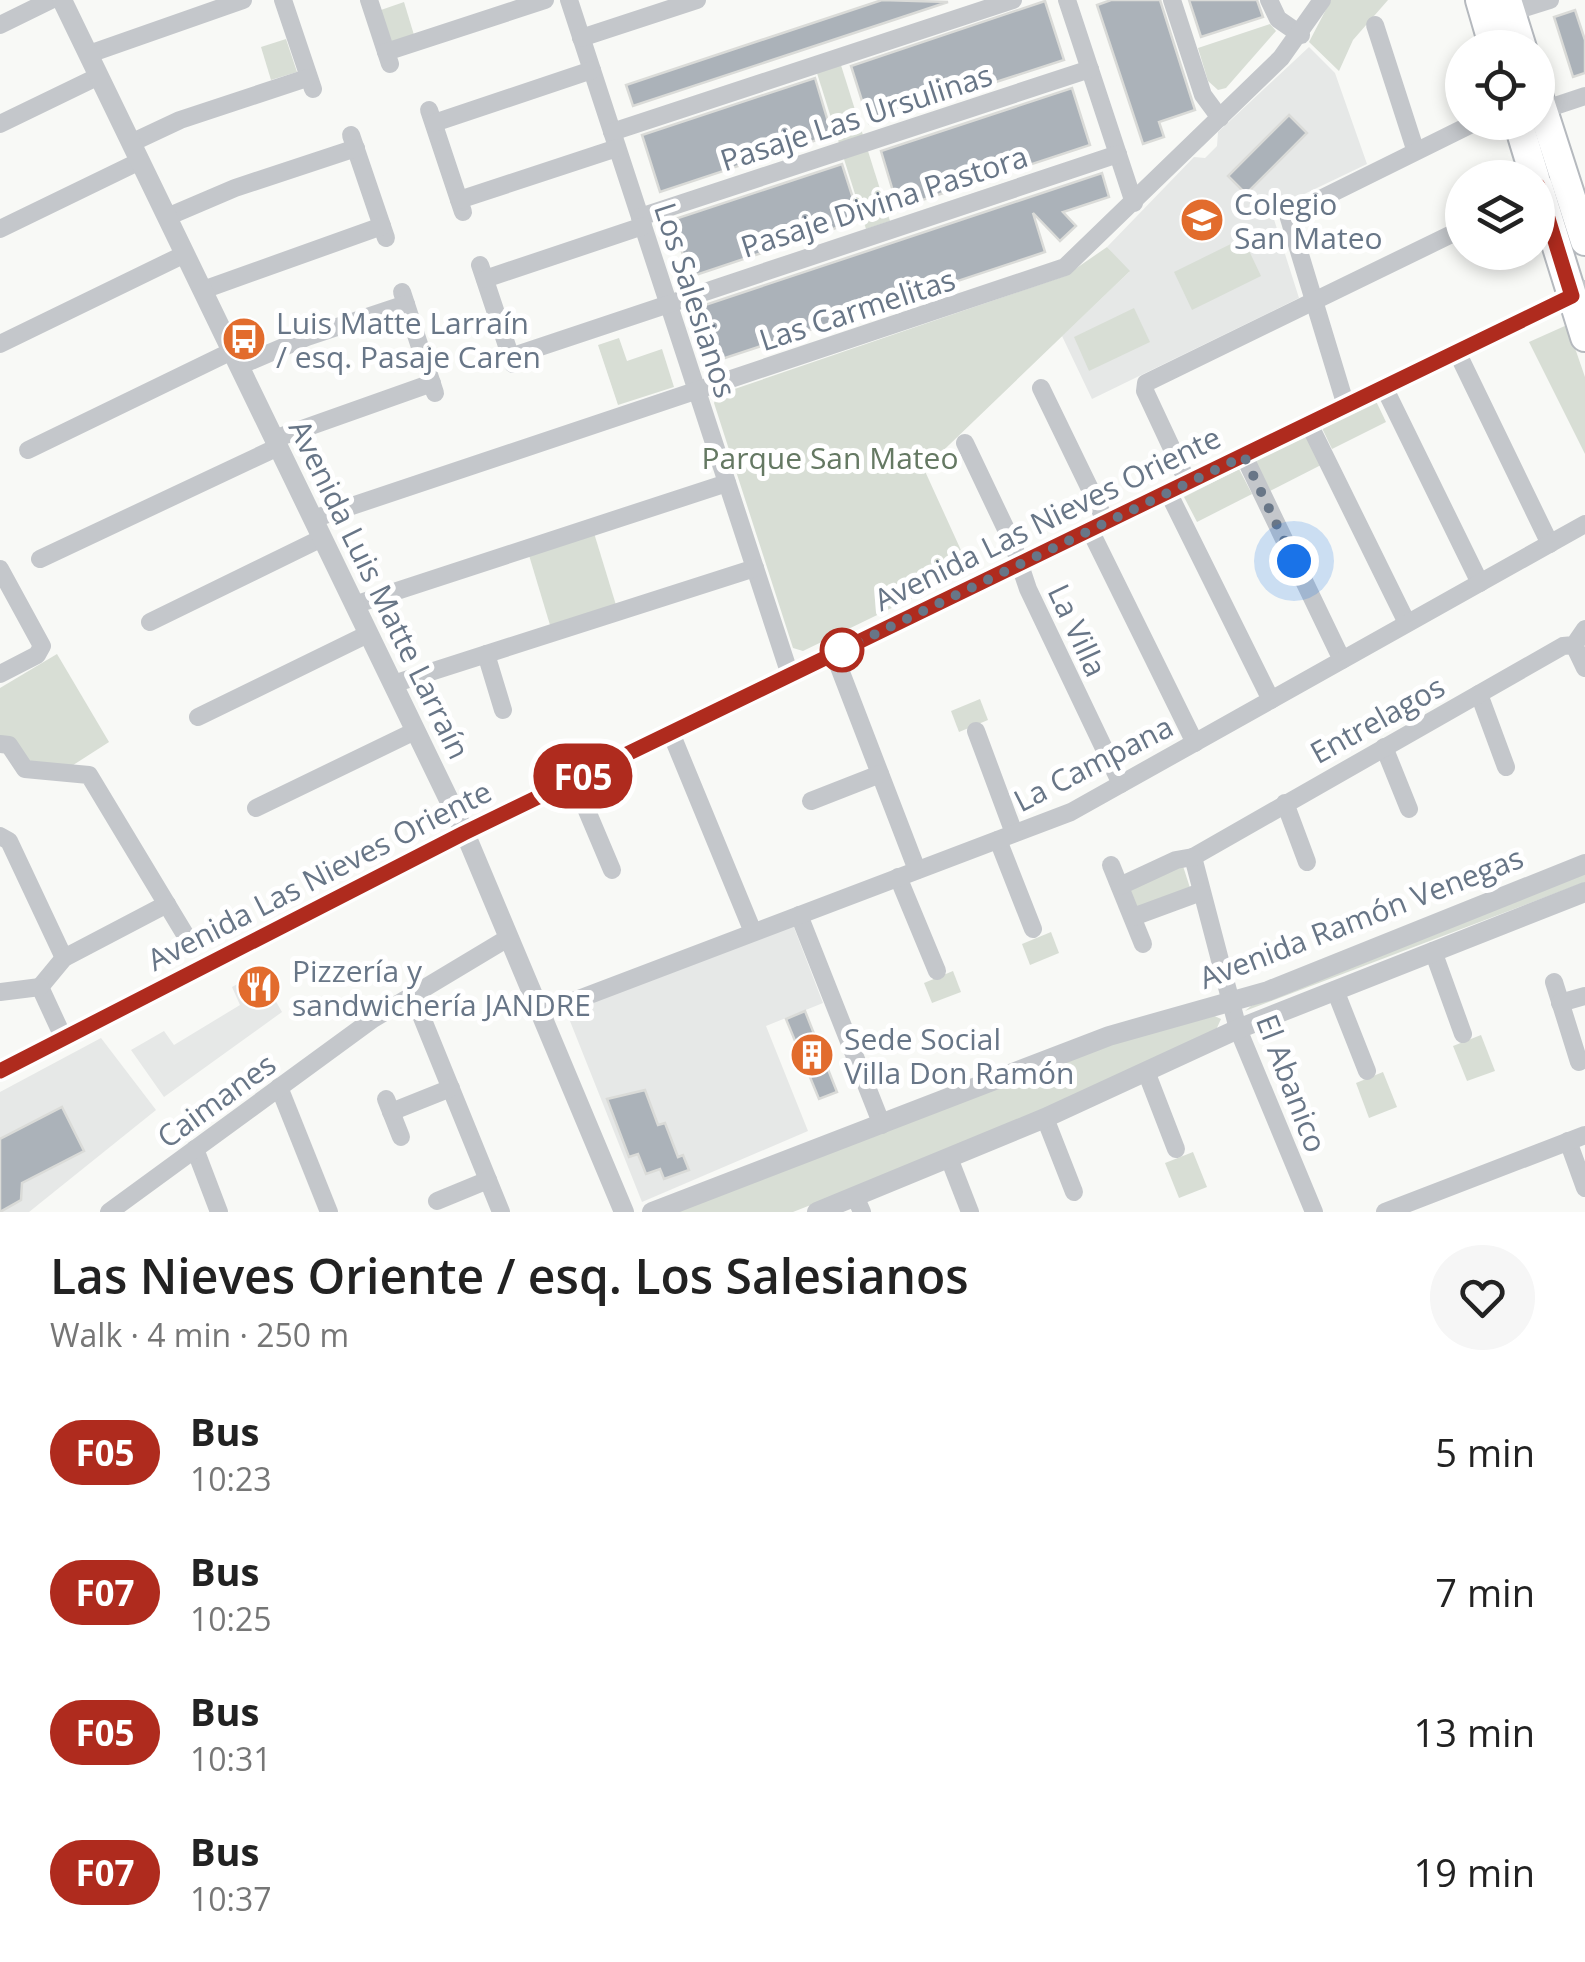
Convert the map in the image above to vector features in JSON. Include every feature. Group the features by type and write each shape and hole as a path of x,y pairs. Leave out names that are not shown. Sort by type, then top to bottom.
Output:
{"main road":[{"path":"1480,0 1489,30"},
{"path":"1523,30 1525,4"},
{"path":"1548,140 1585,242"},
{"path":"1555,234 1578,293 1585,336"}],"street":[{"path":"0,24 51,0"},
{"name":"Avenida Luis Matte Larraín","path":"62,0 464,833 624,1212"},
{"path":"88,54 243,0"},
{"path":"0,229 136,152 180,120 310,83 283,0"},
{"path":"369,0 388,58 545,0"},
{"name":"Los Salesianos","path":"569,0 790,675"},
{"path":"581,38 697,0"},
{"path":"592,70 432,117 461,206 615,140 1014,0"},
{"path":"1067,0 1134,203"},
{"path":"1172,0 1203,95 1220,118"},
{"path":"1269,0 1278,18 1301,35"},
{"name":"Las Carmelitas","path":"150,622 318,528 697,391 1056,272 1078,257 1220,118 1301,35 1322,0"},
{"path":"1376,25 1415,149"},
{"name":"Pasaje Las Ursulinas","path":"512,362 483,272 642,222 1090,69"},
{"path":"0,124 99,76"},
{"path":"1555,102 1585,96"},
{"path":"1346,406 1288,215 1445,136"},
{"path":"167,217 353,141 384,232 202,290"},
{"name":"Pasaje Divina Pastora","path":"512,362 668,302 1118,154"},
{"path":"1270,700 1178,487 1144,385 1445,237"},
{"path":"0,344 185,254"},
{"name":"Avenida Las Nieves Oriente","path":"0,1071 464,833 1578,293"},
{"path":"28,450 235,358 307,337 404,298 434,388 276,443 40,560"},
{"path":"1457,352 1550,544"},
{"path":"1384,387 1480,583"},
{"path":"1041,388 1195,743"},
{"path":"1309,424 1407,624"},
{"name":"La Villa","path":"965,443 1121,784"},
{"path":"1244,456 1342,660"},
{"path":"354,605 727,483"},
{"name":"La Campana","path":"542,1012 1071,812 1585,524"},
{"path":"0,568 42,646 37,655 0,674"},
{"path":"393,684 755,568"},
{"path":"198,717 368,634"},
{"path":"1579,637 1585,668"},
{"name":"Entrelagos","path":"1120,886 1176,860 1193,857 1579,637"},
{"path":"486,654 503,710"},
{"path":"834,654 917,870"},
{"path":"1479,694 1506,767"},
{"path":"256,808 415,730"},
{"path":"976,731 1033,929"},
{"path":"671,733 753,932"},
{"path":"0,744 9,745 24,769 89,776 192,946"},
{"path":"1384,747 1409,809"},
{"path":"810,802 880,774"},
{"path":"574,780 612,870"},
{"path":"1285,803 1307,862"},
{"path":"0,836 9,840 64,958"},
{"name":"El Abanico","path":"1193,857 1238,1028 1314,1212"},
{"name":"Avenida Ramón Venegas","path":"652,1212 1109,1036 1234,1002 1585,864"},
{"path":"1111,865 1143,944"},
{"path":"898,877 937,971"},
{"path":"1133,918 1201,892"},
{"name":"Avenida Ramón Venegas","path":"816,1212 859,1204 949,1158 1147,1074 1238,1028 1585,892"},
{"path":"0,992 40,987 64,958 167,904"},
{"path":"800,914 882,1125"},
{"name":"Caimanes","path":"109,1212 412,992 508,938"},
{"path":"1433,952 1463,1034"},
{"path":"1554,982 1560,1004 1578,1033 1578,1062"},
{"path":"40,987 64,1039"},
{"path":"1336,990 1367,1070"},
{"path":"412,992 502,1212"},
{"path":"1560,1004 1585,996"},
{"path":"1147,1074 1176,1149"},
{"path":"279,1088 329,1212"},
{"path":"402,1137 389,1105 451,1088"},
{"path":"1045,1118 1074,1192"},
{"path":"1385,1212 1576,1138 1585,1188"},
{"path":"195,1149 219,1212"},
{"path":"949,1158 970,1212"},
{"path":"437,1201 488,1180"}],"shaded area":[{"name":"Colegio San Mateo","path":"1309,47 1335,73 1367,164 1271,210 1299,298 1092,399 1062,336 1129,272 1107,247 1194,157 1205,158 1217,146 1218,132"},
{"path":"793,925 823,1003 766,1026 808,1131 642,1202 566,1011"},
{"path":"259,972 282,1012 164,1097 131,1050 164,1031 174,1045 240,1005 232,987"},
{"path":"101,1038 156,1110 29,1212 0,1212 0,1092"}],"green space":[{"path":"1331,0 1388,0 1353,40 1339,71 1309,42"},
{"path":"404,2 414,35 389,44 378,11"},
{"path":"1270,24 1276,31 1226,88 1218,90 1208,81 1198,48"},
{"path":"286,39 297,72 271,80 261,47"},
{"path":"840,62 890,221 866,229 816,70"},
{"path":"1243,238 1261,276 1192,310 1174,272"},
{"name":"Parque San Mateo","path":"1107,247 1130,271 924,469 970,570 803,651 793,648 714,403 717,395 1065,276"},
{"path":"1134,308 1150,342 1089,371 1074,337"},
{"path":"1567,325 1585,377 1585,454 1529,342"},
{"path":"619,338 627,361 662,349 674,387 618,405 598,345"},
{"path":"1375,399 1386,422 1332,449 1321,426"},
{"path":"1307,436 1321,465 1270,491 1255,461"},
{"path":"1239,469 1252,494 1197,522 1184,497"},
{"path":"594,533 616,605 550,625 528,552"},
{"path":"57,654 109,742 67,769 28,765 0,736 0,688"},
{"path":"980,699 988,720 959,732 951,711"},
{"path":"1183,866 1191,891 1136,911 1129,888"},
{"path":"1585,873 1585,882 1245,1011 1251,1006"},
{"path":"1051,932 1059,953 1030,965 1022,944"},
{"path":"953,971 961,992 932,1003 924,983"},
{"path":"1210,1014 1221,1019 1216,1030 1137,1076 793,1212 675,1212 1119,1037"},
{"path":"1481,1035 1495,1071 1467,1081 1453,1046"},
{"path":"1383,1072 1397,1107 1369,1118 1356,1083"},
{"path":"1193,1152 1207,1187 1179,1198 1165,1163"}],"building":[{"path":"882,0 948,2 633,106 626,85"},
{"path":"1111,0 1160,0 1195,110 1159,122 1164,137 1143,144 1097,5"},
{"path":"1189,0 1257,0 1263,17 1201,37"},
{"path":"1045,1 1064,60 869,123 851,66"},
{"path":"1575,10 1585,40 1585,73 1573,77 1554,17"},
{"path":"815,78 832,135 660,192 642,135"},
{"path":"1072,88 1090,145 898,208 881,151"},
{"path":"1289,115 1307,133 1246,194 1228,176"},
{"path":"842,164 860,220 690,277 672,220"},
{"path":"1102,173 1109,197 1063,212 1076,226 1060,241 1033,213 1045,252 719,360 699,307"},
{"name":"Sede Social Villa Don Ramón","path":"805,1011 837,1092 819,1099 786,1019"},
{"path":"645,1090 658,1125 665,1123 678,1157 683,1155 689,1170 664,1179 660,1169 646,1174 638,1154 629,1157 607,1099"},
{"path":"62,1107 84,1151 22,1183 21,1200 0,1212 0,1139"}],"bus line":[{"name":"F05","path":"0,1071 236,954 464,833 1572,296 1555,241"}],"place":[{"name":"Colegio San Mateo","path":"1202,220"},
{"name":"Luis Matte Larraín / esq. Pasaje Caren","path":"244,339"},
{"name":"Pizzería y sandwichería JANDRE","path":"259,987"},
{"name":"Sede Social Villa Don Ramón","path":"812,1055"}],"route":[{"path":"842,650 834,654 1244,456 1294,561"}]}
